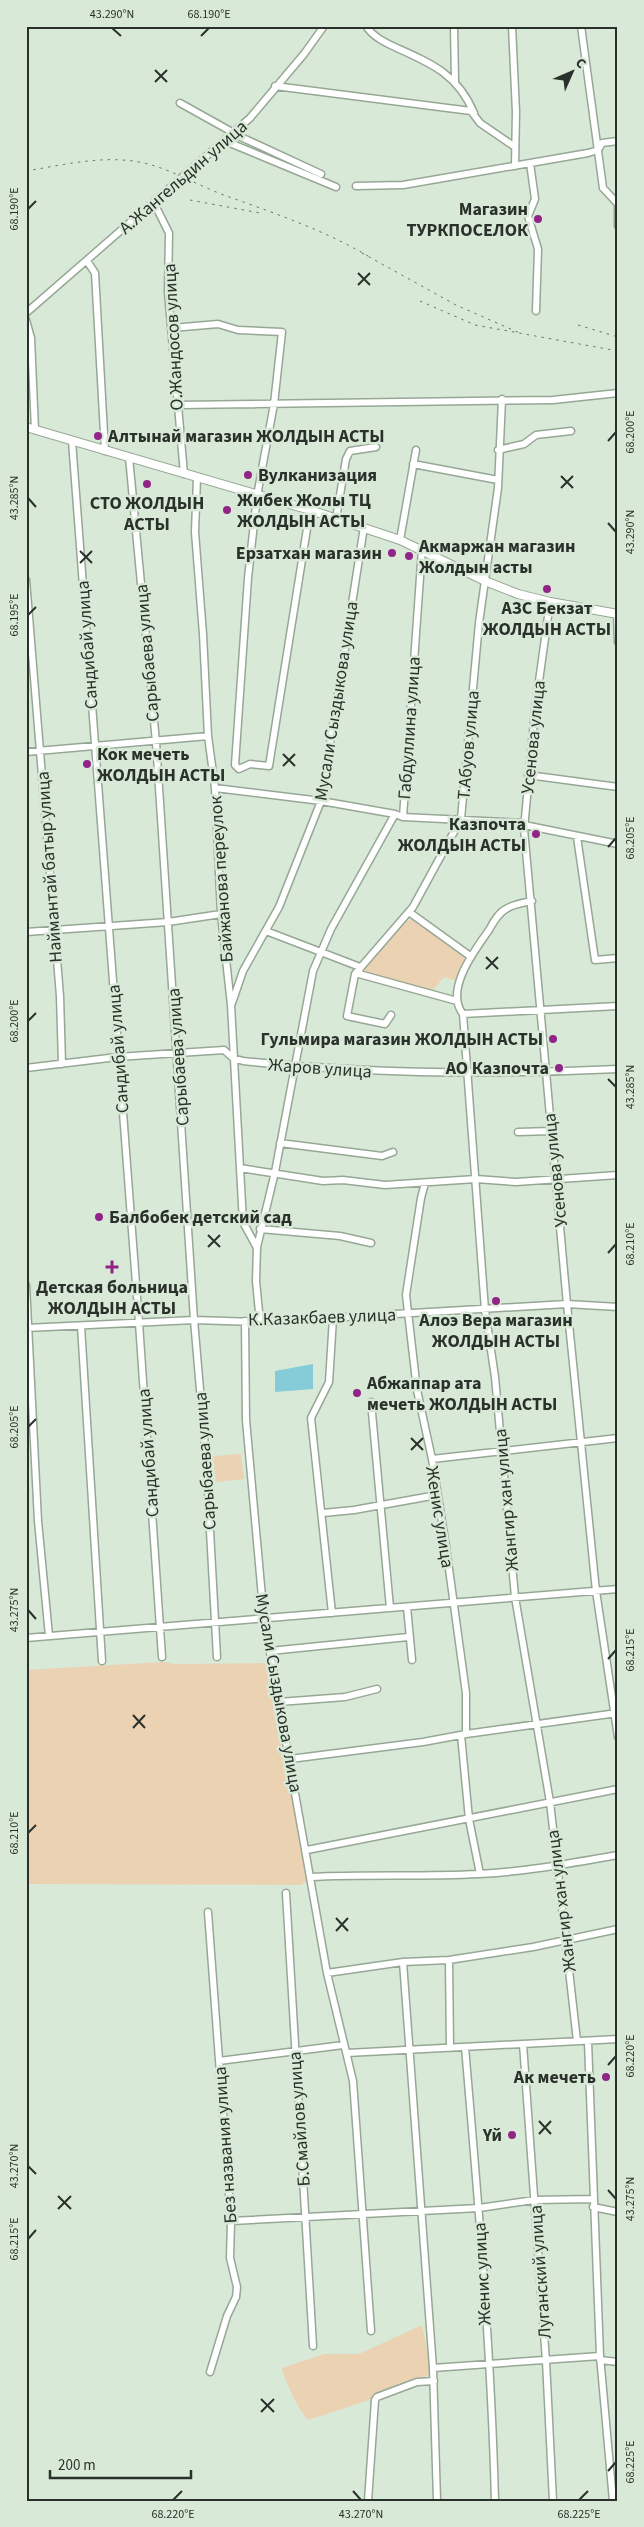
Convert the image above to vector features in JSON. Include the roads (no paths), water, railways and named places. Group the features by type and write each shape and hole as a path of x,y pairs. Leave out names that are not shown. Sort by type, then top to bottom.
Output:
{"main road":[{"path":"26,428 364,527 422,549 485,581 518,594 550,602 617,614"}],"street":[{"name":"А.Жангельдин улица","path":"26,313 250,118 304,54 324,26"},
{"path":"366,26 370,32 385,42 440,68 466,96 480,123 515,147"},
{"path":"454,26 455,82"},
{"path":"512,26 515,166"},
{"path":"581,26 603,188 618,204 618,226"},
{"path":"276,86 471,111 475,114"},
{"path":"180,103 321,174"},
{"path":"356,186 403,185 515,166 598,150 602,143 618,140"},
{"path":"224,141 336,188"},
{"path":"530,163 535,199 528,216 538,249 536,311"},
{"name":"О.Жандосов улица","path":"154,203 168,233 168,292 184,474"},
{"path":"87,261 95,273 105,451"},
{"path":"26,320 31,338 35,430"},
{"path":"172,328 218,324 238,330 282,332 274,404 257,496 242,659 235,765 239,769 250,764 269,766 310,510"},
{"path":"177,404 553,400 618,393"},
{"name":"Т.Абуов улица","path":"360,967 409,912 460,819 478,632 498,480 502,400"},
{"path":"498,450 524,444 536,435 571,431"},
{"name":"Сандибай улица","path":"72,441 94,746 110,926 117,1058 139,1323 162,1657"},
{"path":"336,519 346,459 350,451 376,447"},
{"path":"400,540 416,450"},
{"name":"Сарыбаева улица","path":"130,457 156,742 194,1320 206,1459 216,1657"},
{"path":"413,464 498,480"},
{"name":"Байжанова переулок","path":"197,478 195,532 204,634 208,736 215,788 221,914 231,1005 243,1222 257,1247"},
{"name":"Мусали Сыздыкова улица","path":"231,1005 243,972 279,907 321,801 364,527"},
{"name":"Габдуллина улица","path":"260,1322 256,1281 257,1247 275,1172 313,970 320,952 395,814 403,817 422,549"},
{"name":"Наймантай батыр улица","path":"26,580 54,930 62,1064"},
{"name":"Усенова улица","path":"550,602 528,775 525,824 545,1073 596,1592 616,1713 618,1737"},
{"path":"617,614 618,642"},
{"path":"26,752 208,736"},
{"path":"528,775 618,787"},
{"path":"215,788 321,801 395,814"},
{"path":"403,817 525,824 577,837 618,844"},
{"path":"577,837 595,960 618,958"},
{"path":"360,967 359,974 457,1001 462,974 470,956 504,909 532,901"},
{"path":"409,912 470,956"},
{"path":"26,932 168,922 221,914"},
{"path":"266,931 360,967"},
{"path":"360,967 355,974 347,1016 385,1024 391,1015"},
{"name":"Жангир хан улица","path":"457,1001 463,1014 485,1310 502,1450 515,1597 535,1725 550,1802 567,1938 577,2041"},
{"path":"463,1014 541,1012 618,1006"},
{"name":"Жаров улица","path":"26,1068 117,1058 224,1050 233,1058 243,1061 380,1072 467,1074 545,1073 618,1069"},
{"path":"518,1132 552,1131"},
{"path":"280,1143 382,1156 393,1152"},
{"path":"240,1168 323,1181 343,1180 385,1185 476,1179 516,1182 618,1176"},
{"name":"Женис улица","path":"425,1182 420,1198 406,1295 417,1390 432,1459 466,1693 464,1734 469,1819 480,1874"},
{"path":"260,1229 340,1236 371,1242"},
{"path":"26,1285 38,1521 49,1636"},
{"name":"К.Казакбаев улица","path":"28,1328 194,1320 260,1322 567,1304 618,1307"},
{"path":"332,1613 311,1418 329,1382 333,1318"},
{"name":"Мусали Сыздыкова улица","path":"245,1321 246,1420 264,1619 328,1973 343,2045 347,2053 353,2081 371,2331"},
{"path":"81,1326 102,1661"},
{"path":"372,1402 390,1608"},
{"path":"432,1459 618,1438"},
{"path":"322,1513 354,1510 437,1495"},
{"path":"26,1638 618,1589"},
{"path":"407,1607 408,1637 412,1660"},
{"path":"270,1651 408,1637"},
{"path":"279,1702 345,1697 377,1689"},
{"path":"290,1759 423,1742 464,1734 616,1713"},
{"path":"307,1850 618,1789"},
{"path":"311,1877 480,1874 558,1865 618,1854"},
{"name":"Б.Смайлов улица","path":"286,1893 294,2051 301,2122 305,2217 310,2270 313,2346"},
{"name":"Без названия улица","path":"208,1912 231,2221 230,2258 237,2287 236,2297 227,2316 210,2372"},
{"path":"328,1973 403,1962 449,1960 533,1947 567,1938 618,1929"},
{"path":"449,1960 450,2048"},
{"path":"403,1962 420,2211 434,2368 437,2501"},
{"path":"347,2053 618,2039"},
{"path":"588,2042 600,2358 613,2501"},
{"name":"Луганский улица","path":"523,2044 546,2361 553,2501"},
{"path":"219,2061 343,2045"},
{"name":"Женис улица","path":"465,2047 479,2208 487,2364 492,2403 495,2501"},
{"path":"231,2221 479,2208 534,2200 593,2199"},
{"path":"593,2207 618,2212"},
{"path":"434,2368 600,2358 618,2362"},
{"path":"368,2501 375,2400 377,2397 416,2382 434,2381"}],"water":[{"path":"313,1364 313,1389 275,1392 275,1371"}],"railway":[{"path":"26,171 97,160 135,161 148,164 314,229 368,256"},
{"path":"190,200 260,213"},
{"path":"362,253 456,305 522,334"},
{"path":"420,301 475,325 618,351"},
{"path":"578,325 618,337"}],"place":[{"name":"Магазин ТУРКПОСЕЛОК","path":"538,219"},
{"name":"Алтынай магазин ЖОЛДЫН АСТЫ","path":"98,436"},
{"name":"Вулканизация","path":"248,475"},
{"name":"СТО ЖОЛДЫН АСТЫ","path":"147,484"},
{"name":"Жибек Жолы ТЦ ЖОЛДЫН АСТЫ","path":"227,510"},
{"name":"Ерзатхан магазин","path":"392,553"},
{"name":"Акмаржан магазин Жолдын асты","path":"409,556"},
{"name":"АЗС Бекзат ЖОЛДЫН АСТЫ","path":"547,589"},
{"name":"Кок мечеть ЖОЛДЫН АСТЫ","path":"87,764"},
{"name":"Казпочта ЖОЛДЫН АСТЫ","path":"536,834"},
{"name":"Гульмира магазин ЖОЛДЫН АСТЫ","path":"553,1039"},
{"name":"АО Казпочта","path":"559,1068"},
{"name":"Балбобек детский сад","path":"99,1217"},
{"name":"Детская больница ЖОЛДЫН АСТЫ","path":"112,1267"},
{"name":"Алоэ Вера магазин ЖОЛДЫН АСТЫ","path":"496,1301"},
{"name":"Абжаппар ата мечеть ЖОЛДЫН АСТЫ","path":"357,1393"},
{"name":"Ак мечеть","path":"606,2077"},
{"name":"Үй","path":"512,2135"}]}
